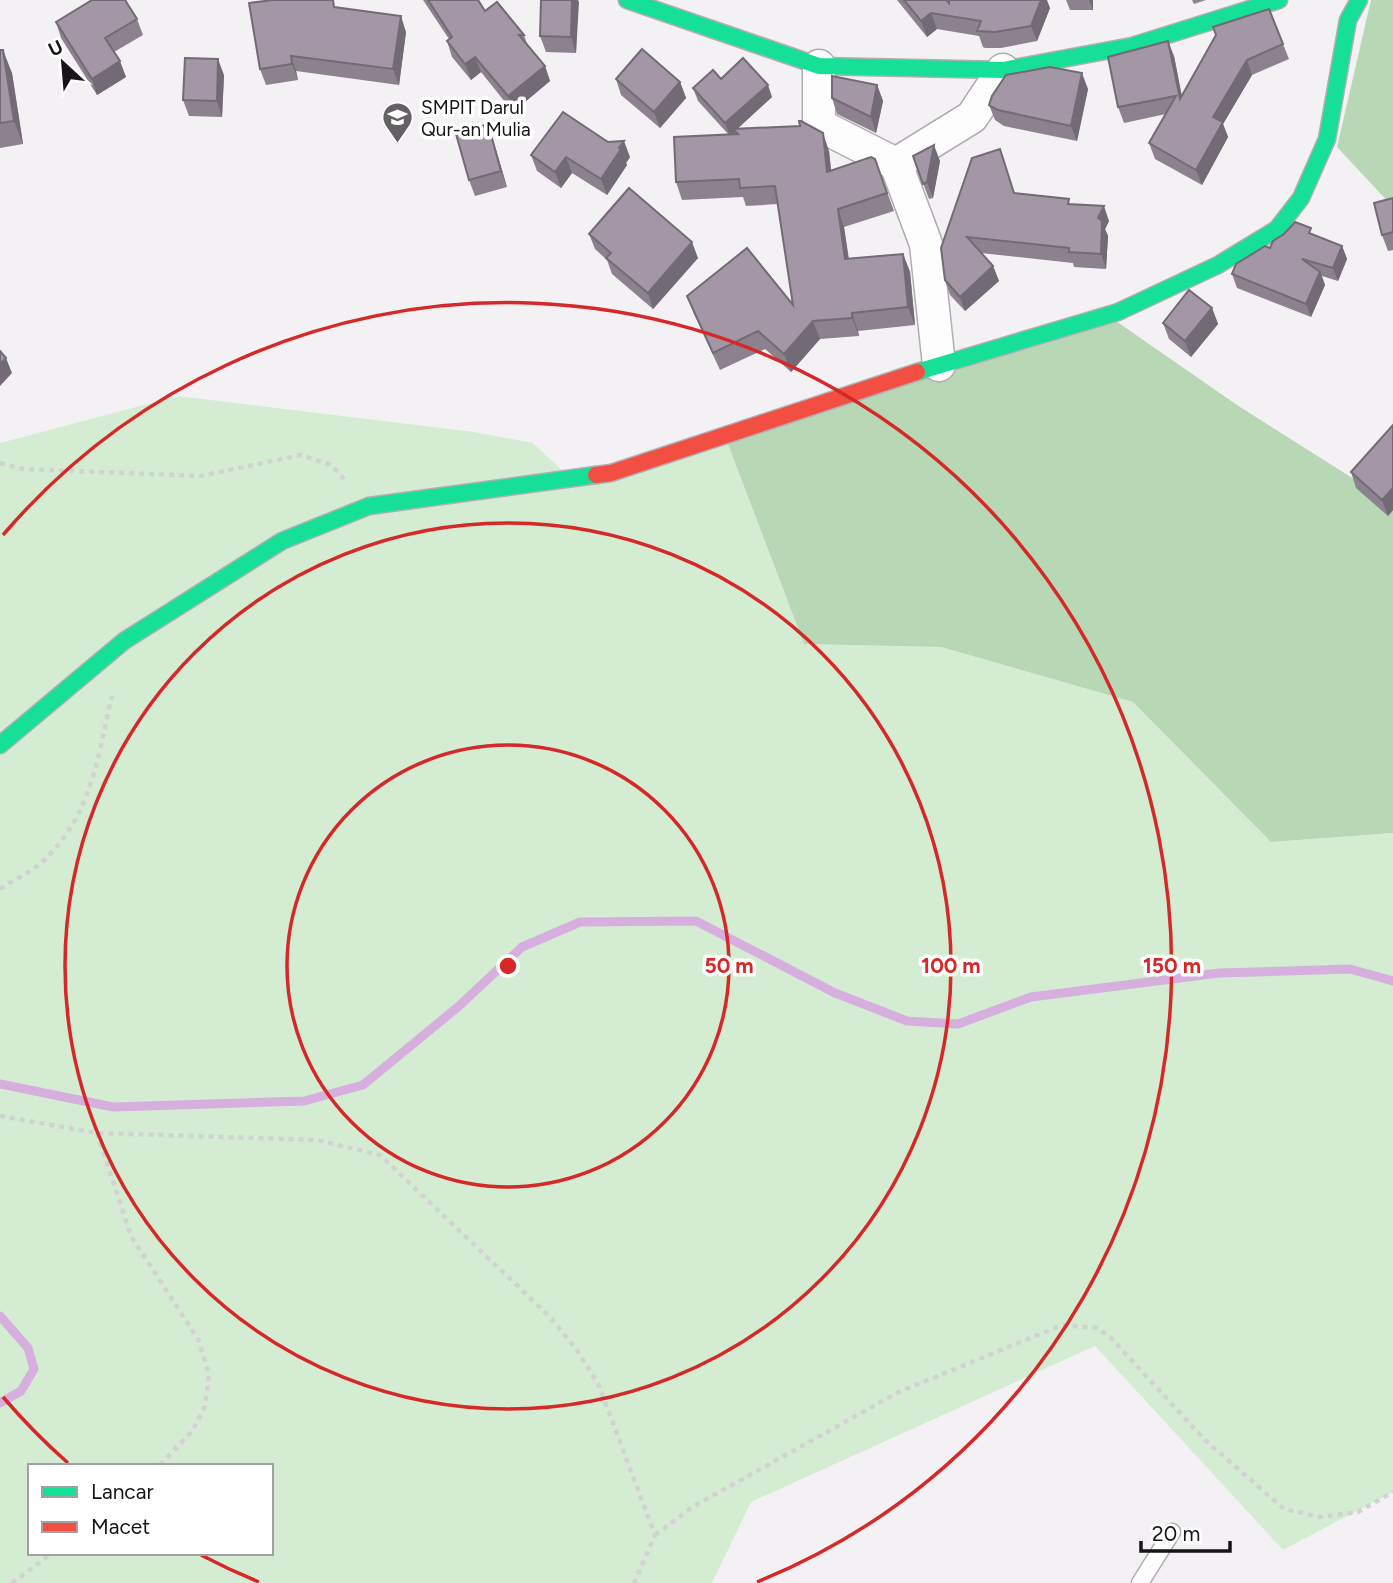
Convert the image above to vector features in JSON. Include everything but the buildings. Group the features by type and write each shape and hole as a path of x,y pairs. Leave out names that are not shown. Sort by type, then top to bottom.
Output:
{"street":[{"path":"627,0 819,66 1003,70 1132,46 1279,0"},
{"path":"0,744 124,641 282,541 369,506 611,473 939,365 1118,312 1218,265 1277,229 1301,198 1327,139 1348,20 1359,0"},
{"path":"819,66 819,125 896,164 926,244 939,365"},
{"path":"896,164 972,117 1003,70"}],"lane":[{"path":"1140,1583 1172,1532"}],"path":[{"path":"0,463 23,469 200,476 301,455 331,465 369,506"},
{"path":"0,889 41,863 74,824 87,799 113,693"},
{"path":"0,1116 97,1133 317,1140 380,1155 549,1316 577,1350 599,1386 655,1535"},
{"path":"97,1133 131,1236 198,1339 209,1374 205,1406 193,1430 161,1464"},
{"path":"634,1583 655,1535 694,1506 899,1392 1062,1325 1097,1328 1110,1337 1205,1440 1284,1509 1320,1517 1358,1512 1393,1492"},
{"path":"12,1583 49,1555"}],"green space":[{"path":"1371,0 1393,0 1393,207 1337,147"},
{"path":"1100,310 1237,405 1376,493 1393,493 1393,833 1271,842 1133,702 941,647 804,644 723,431"},
{"path":"178,396 474,432 533,443 568,476 723,431 804,644 941,647 1133,702 1271,842 1393,833 1393,1492 1283,1550 1095,1346 751,1502 712,1583 0,1583 0,443"}],"waterway":[{"path":"0,1084 113,1107 304,1101 363,1085 459,1006 522,947 580,922 696,921 835,993 907,1021 958,1024 1031,997 1219,973 1350,969 1393,981"},
{"path":"0,1316 28,1348 34,1369 21,1391 0,1403"}],"traffic: fast":[{"path":"627,0 819,66 1003,70 1132,46 1279,0"},
{"path":"917,372 1118,312 1218,265 1277,229 1301,198 1327,139 1348,20 1359,0"},
{"path":"0,745 124,641 282,541 369,506 596,475"}],"traffic: jam":[{"path":"596,475 611,473 917,372"}],"place":[{"name":"SMPIT Darul Qur-an Mulia","path":"398,145"}]}
